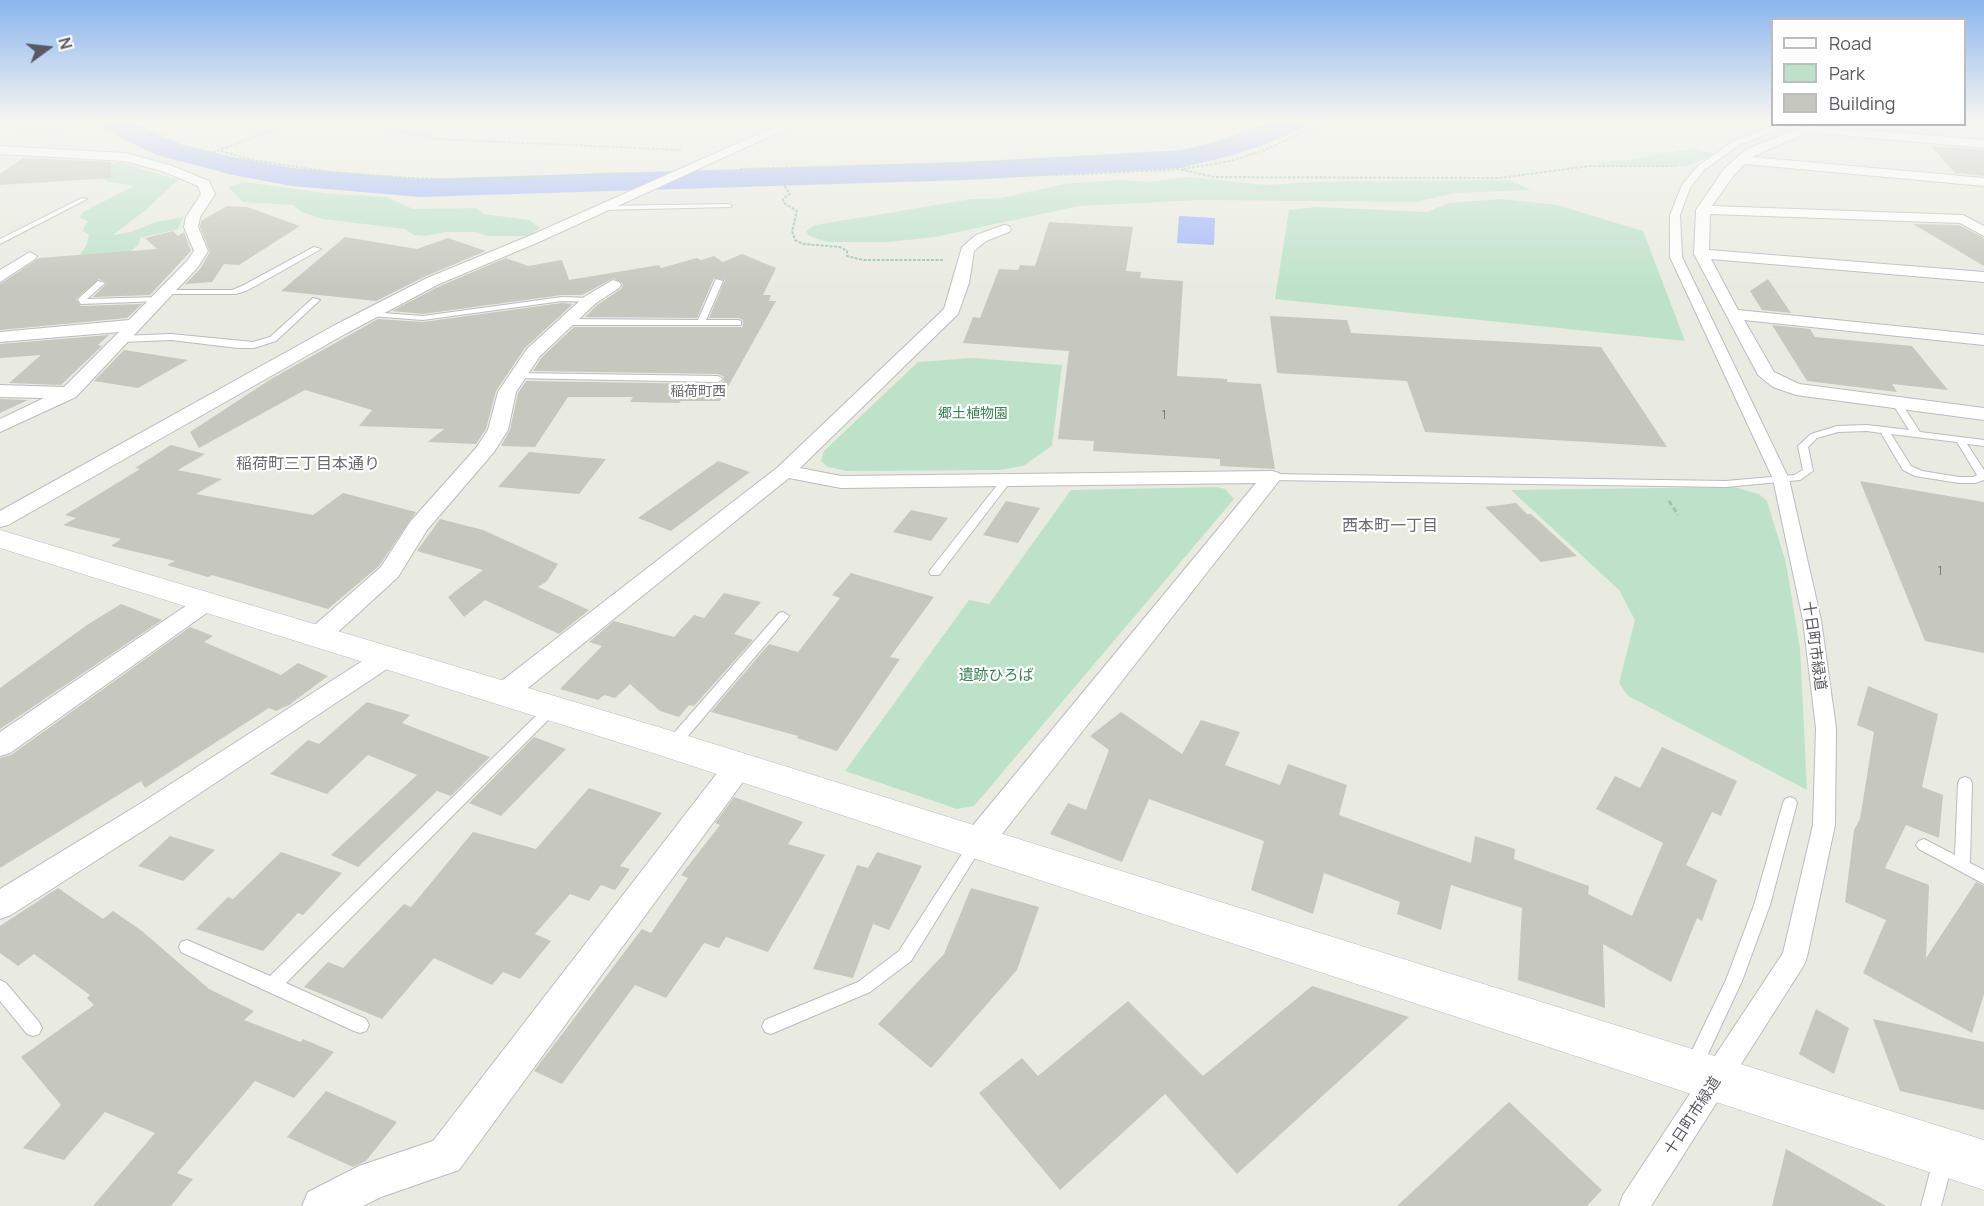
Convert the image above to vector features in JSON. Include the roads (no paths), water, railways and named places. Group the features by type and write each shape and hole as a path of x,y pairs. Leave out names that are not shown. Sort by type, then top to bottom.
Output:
{"street":[{"path":"0,426 69,393 193,264 201,251 191,227 193,217 208,194 204,184 188,177"},
{"path":"0,520 433,281 669,177"},
{"name":"十日町市緑道","path":"1634,1206 1704,1076 1795,957 1824,825 1826,728 1812,620 1781,479 1676,257 1675,215 1685,187 1693,177"},
{"path":"1726,177 1715,189 1703,210 1701,254 1767,375 1779,383 1796,389 1984,414"},
{"path":"1932,177 1984,182"},
{"path":"1703,210 1963,219 1984,232"},
{"path":"504,693 785,471 952,311 961,283 967,250 981,238 1004,229"},
{"path":"1701,254 1984,277"},
{"path":"0,277 30,256"},
{"path":"318,636 390,572 418,526 484,452 498,430 507,392 532,352 590,300 613,285"},
{"path":"1732,314 1984,340"},
{"path":"0,337 135,325"},
{"path":"0,391 69,393"},
{"path":"785,471 841,482 1272,477"},
{"path":"976,844 1272,477"},
{"path":"0,539 552,708 1984,1165"},
{"path":"0,746 207,602"},
{"path":"0,905 148,813 387,657"},
{"path":"322,1206 373,1180 445,1156 738,767"}],"lane":[{"path":"0,242 84,199"},
{"path":"600,208 729,206"},
{"path":"101,283 82,300 84,302 220,293 239,290 317,249"},
{"path":"701,322 719,281"},
{"path":"370,314 423,318 562,299 590,300"},
{"path":"122,339 171,337 254,345 273,339 316,300"},
{"path":"564,322 738,323"},
{"path":"516,376 718,379"},
{"path":"1897,403 1917,435"},
{"path":"1272,477 1726,484 1796,478 1808,471 1803,446 1814,436 1837,429 1867,428 1984,443"},
{"path":"1884,430 1907,468 1919,474 1975,480 1983,476 1960,440"},
{"path":"935,572 1005,481"},
{"path":"672,746 783,616"},
{"path":"272,986 552,708"},
{"path":"1962,866 1965,783"},
{"path":"1704,1076 1734,981 1762,905 1790,803"},
{"path":"771,1026 864,987 905,956 976,844"},
{"path":"1924,845 1984,878"},
{"path":"187,947 360,1025"},
{"path":"0,988 33,1029"},
{"path":"1931,1206 1946,1153"}],"water":[{"path":"1179,216 1215,218 1214,245 1177,243"}],"waterway":[{"path":"295,177 420,188 764,177"}],"district":[{"name":"稲荷町西","path":"698,392"},
{"name":"稲荷町三丁目本通り","path":"308,465"},
{"name":"西本町一丁目","path":"1390,527"}],"park label":[{"name":"郷土植物園","path":"973,414"},
{"name":"遺跡ひろば","path":"996,676"}]}
